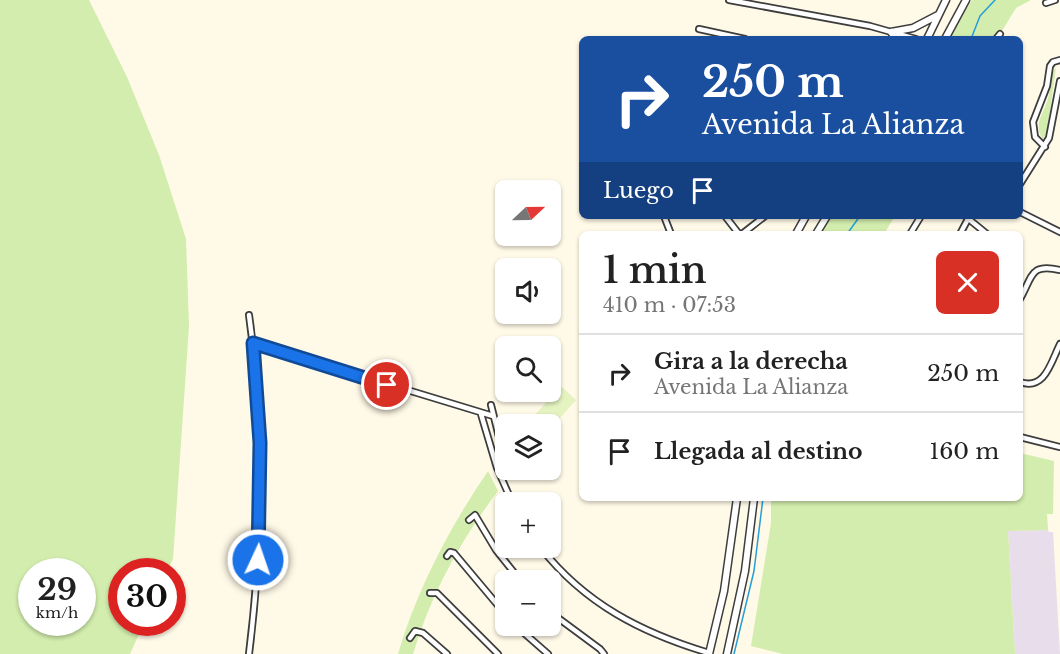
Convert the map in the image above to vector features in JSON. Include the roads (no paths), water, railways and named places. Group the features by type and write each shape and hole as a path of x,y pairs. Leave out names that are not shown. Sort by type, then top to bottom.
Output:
{"street":[{"path":"729,0 905,36"},
{"path":"928,36 946,0"},
{"path":"947,36 966,0"},
{"path":"1046,3 1055,0"},
{"path":"891,32 913,28 938,15"},
{"path":"699,29 707,34 722,36"},
{"path":"891,32 894,36"},
{"path":"891,32 898,36"},
{"path":"1045,147 1035,137 1034,122 1046,90 1050,65 1060,60"},
{"path":"1023,178 1045,147 1055,114 1060,81"},
{"path":"1023,214 1060,232"},
{"path":"728,219 738,231"},
{"path":"745,231 761,219"},
{"path":"968,219 983,231"},
{"path":"1023,294 1037,269 1044,266 1060,270"},
{"path":"249,315 259,414 261,500 257,579 249,654"},
{"path":"253,343 481,414 494,416"},
{"path":"1023,383 1031,385 1040,382 1060,344"},
{"path":"491,405 495,420"},
{"path":"481,414 497,468 508,492"},
{"path":"1023,438 1060,447"},
{"path":"550,558 576,586 609,611 652,633 709,653 724,591 737,501"},
{"path":"727,654 743,581 754,501"},
{"path":"469,520 475,515 496,550 512,570"},
{"path":"447,556 450,552 454,553 495,602"},
{"path":"430,593 437,593 498,654"},
{"path":"561,620 600,648 604,654"},
{"path":"410,638 415,631 423,633 447,654"},
{"path":"527,636 548,654"}],"waterway":[{"path":"972,36 980,16 995,0"},
{"path":"849,231 858,219"},
{"path":"734,654 754,571 763,501"}]}
